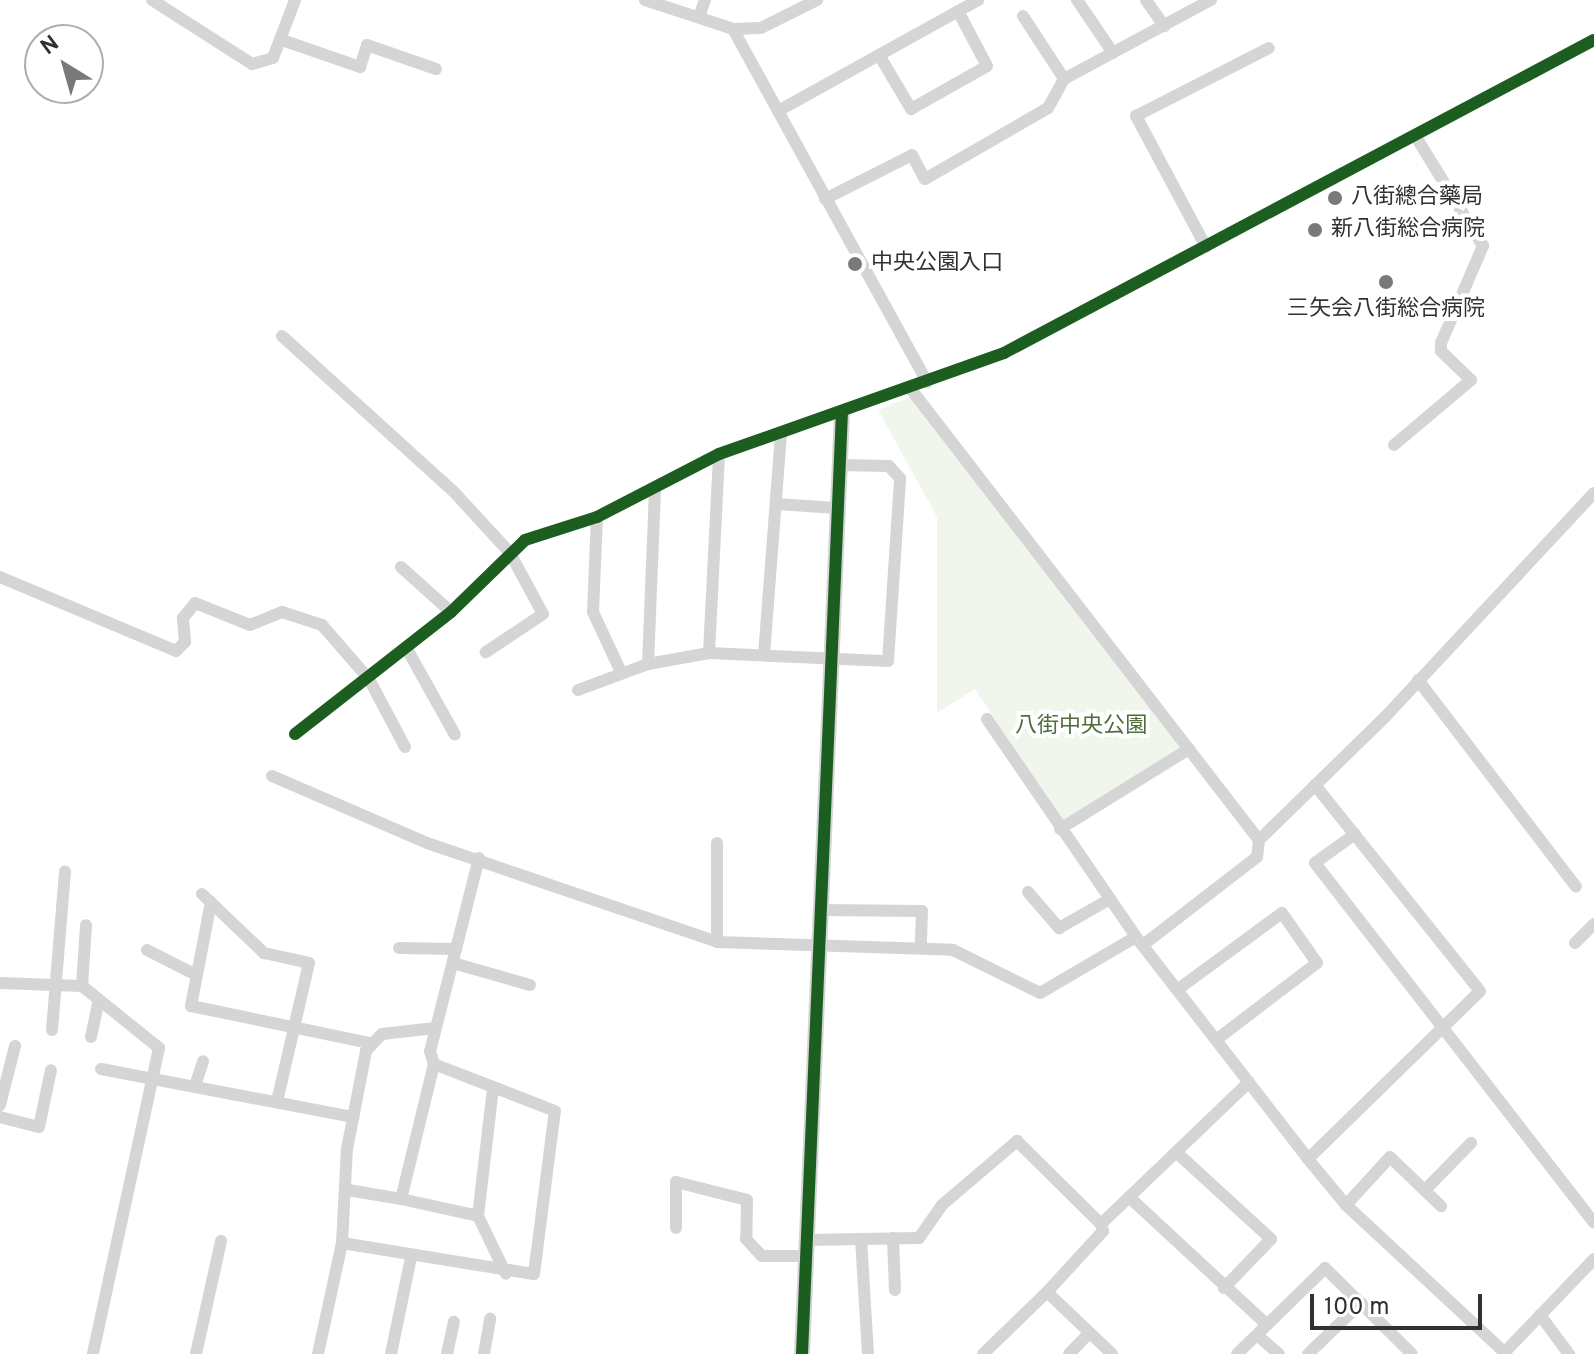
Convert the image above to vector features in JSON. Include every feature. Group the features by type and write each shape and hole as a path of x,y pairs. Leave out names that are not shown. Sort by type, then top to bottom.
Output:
{"street":[{"path":"152,0 252,64 273,58 295,0"},
{"path":"645,0 733,29 761,28 817,0"},
{"path":"699,17 705,0"},
{"path":"778,111 978,0"},
{"path":"1077,0 1113,53"},
{"path":"1146,0 1164,26"},
{"path":"825,199 912,155 925,179 1048,108 1064,79 1211,0"},
{"path":"879,55 911,109 987,66 958,11"},
{"path":"1023,16 1064,79"},
{"path":"733,29 927,382"},
{"path":"282,40 360,67 367,45 436,69"},
{"path":"295,734 407,649 451,612 510,553 540,533 597,517 719,454 842,413 1004,353 1594,40"},
{"path":"1206,247 1136,116 1269,48"},
{"path":"1394,445 1471,380 1441,351 1441,343 1483,246 1477,229 1416,137"},
{"path":"282,336 454,492 510,553 543,614 486,652"},
{"path":"910,388 1259,840"},
{"path":"802,1354 829,658 842,413"},
{"path":"764,655 781,433"},
{"path":"709,653 719,454"},
{"path":"578,690 648,664 709,653 888,661 900,478 889,466 839,465"},
{"path":"648,664 655,487"},
{"path":"272,776 427,843 479,858 717,942 953,950 1040,993 1140,941 1257,857 1259,840 1418,680 1594,493"},
{"path":"776,504 837,508"},
{"path":"597,517 593,612 621,672"},
{"path":"401,567 451,612"},
{"path":"0,577 176,651 185,642 183,618 195,603 250,625 275,613 291,614 322,625 369,679 405,747"},
{"path":"407,649 455,735"},
{"path":"1418,680 1576,887"},
{"path":"987,719 1140,941 1308,1159 1346,1205 1504,1353 1592,1264"},
{"path":"1060,829 1189,749"},
{"path":"1308,1159 1442,1032 1480,991 1315,785"},
{"path":"1355,834 1315,863 1442,1032 1594,1223"},
{"path":"717,843 717,942"},
{"path":"401,1199 434,1064 430,1051 435,1028 479,858"},
{"path":"52,1030 65,872"},
{"path":"1028,892 1059,928 1110,899"},
{"path":"277,1102 296,1027 309,963 264,953 206,898 191,1006 296,1027 370,1043 401,1028 435,1028"},
{"path":"819,910 922,911 921,948"},
{"path":"1177,990 1282,913 1317,963 1216,1040"},
{"path":"1575,943 1594,924"},
{"path":"82,986 86,925"},
{"path":"399,948 456,949"},
{"path":"147,950 196,975"},
{"path":"453,963 530,985"},
{"path":"0,983 82,986 159,1048 93,1354"},
{"path":"91,1037 99,1000"},
{"path":"318,1354 342,1243 353,1117 370,1043"},
{"path":"0,1105 15,1046"},
{"path":"195,1086 203,1061"},
{"path":"342,1243 506,1274 534,1274 555,1111 434,1064"},
{"path":"101,1069 353,1117"},
{"path":"0,1117 39,1127 51,1070"},
{"path":"1101,1224 1249,1082"},
{"path":"493,1089 478,1216 506,1274"},
{"path":"676,1228 676,1182 747,1200 746,1239 762,1256 861,1239 919,1238 942,1205 1017,1141 1101,1224 1103,1231 1047,1292 983,1354"},
{"path":"1425,1190 1471,1143"},
{"path":"1176,1152 1271,1239 1224,1288"},
{"path":"1346,1205 1390,1157 1441,1206"},
{"path":"348,1190 478,1216"},
{"path":"1129,1197 1224,1288 1279,1354"},
{"path":"893,1238 895,1290"},
{"path":"861,1239 868,1354"},
{"path":"196,1354 221,1241"},
{"path":"391,1354 411,1257"},
{"path":"1237,1354 1325,1268 1412,1354"},
{"path":"1047,1292 1112,1354"},
{"path":"1308,1354 1361,1303"},
{"path":"1540,1315 1569,1354"},
{"path":"484,1354 490,1319"},
{"path":"447,1354 454,1322"},
{"path":"1069,1354 1089,1333"},
{"path":"1391,1354 1401,1343"}],"green space":[{"name":"八街中央公園","path":"910,397 1183,748 1064,823 975,689 937,713 937,517 878,410"}],"cycle path":[{"path":"295,734 451,612 525,540 597,517 719,454 1004,353 1594,40"},
{"path":"802,1354 842,413"}],"place":[{"name":"八街總合藥局","path":"1335,198"},
{"name":"新八街総合病院","path":"1315,230"},
{"name":"中央公園入口","path":"855,264"},
{"name":"三矢会八街総合病院","path":"1386,282"}]}
